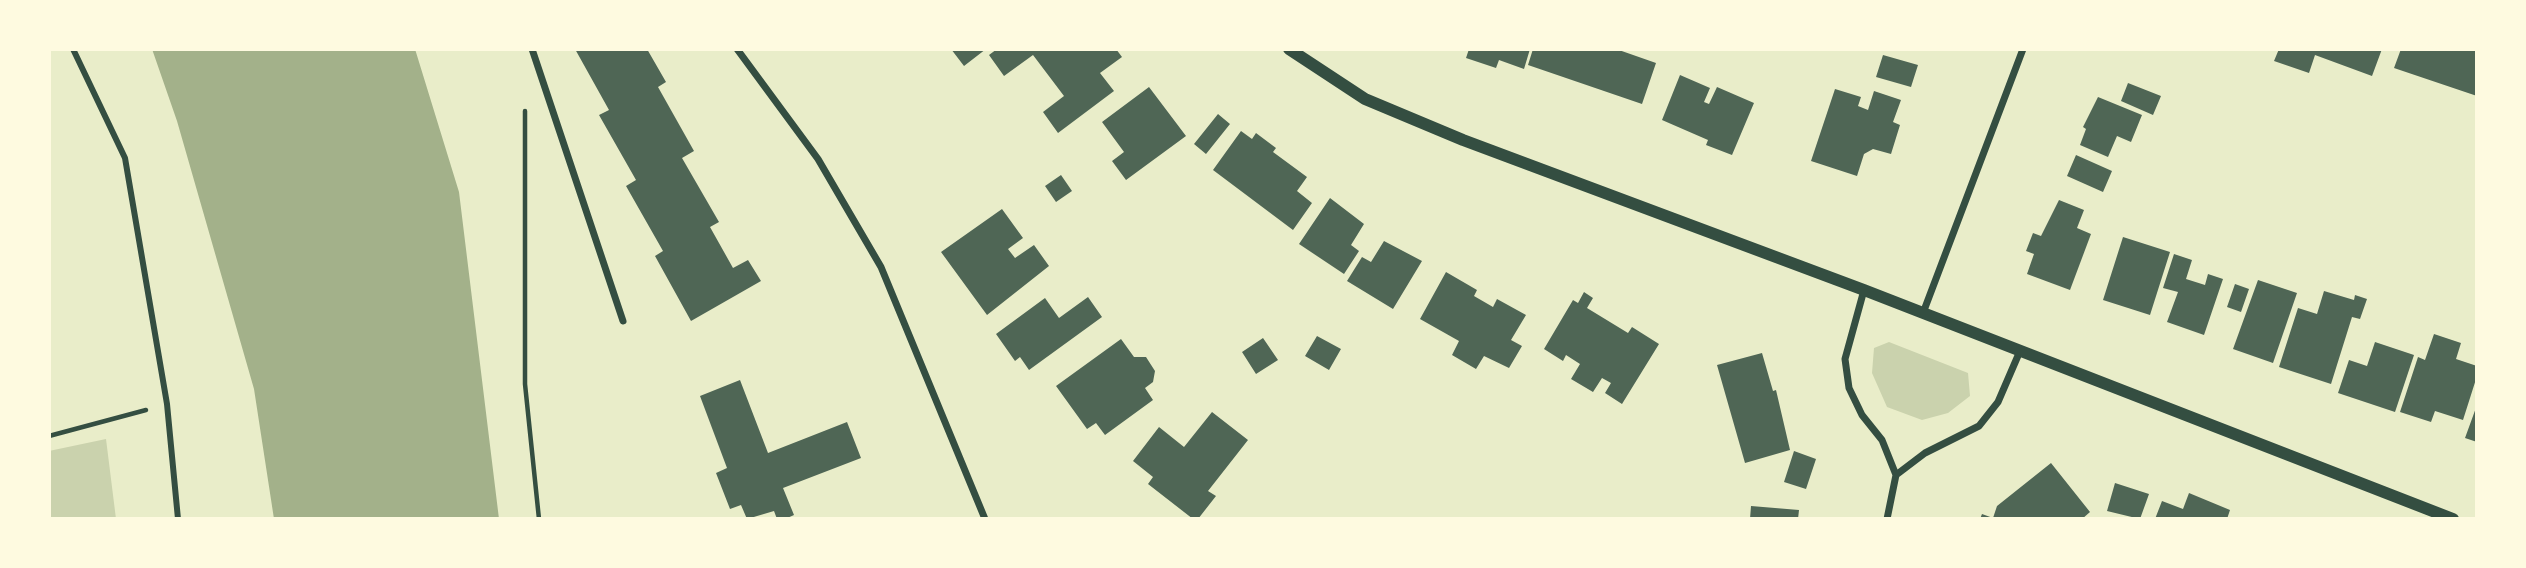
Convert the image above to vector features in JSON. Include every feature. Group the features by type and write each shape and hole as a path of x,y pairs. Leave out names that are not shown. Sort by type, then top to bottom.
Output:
{"street":[{"path":"73,49 125,158 167,404 178,519"},
{"path":"532,49 622,321"},
{"path":"737,49 818,159 881,267 985,519"},
{"path":"1289,49 1365,99 1463,141 1864,290 2453,519"},
{"path":"1923,313 2023,49"},
{"path":"1864,290 1845,359 1849,388 1862,415 1882,440 1896,475 1887,519"},
{"path":"1896,475 1925,453 1953,442 1979,426 1998,402 2020,351"}],"path":[{"path":"525,107 525,384 540,519"},
{"path":"49,436 167,404"}],"shaded area":[{"path":"152,49 415,49 459,192 499,519 274,519 254,389 177,121"},
{"path":"1889,342 1968,373 1970,396 1948,413 1922,420 1887,407 1872,373 1874,348"},
{"path":"106,439 116,519 49,519 49,451"}],"building":[{"path":"575,49 647,49 666,82 658,87 694,151 682,158 719,222 710,227 733,268 748,260 761,281 691,321 655,256 663,251 626,186 636,180 599,115 609,110"},
{"path":"951,49 986,49 964,66"},
{"path":"997,49 1116,49 1122,57 1100,73 1114,91 1058,133 1043,112 1064,96 1033,55 1004,76 989,55"},
{"path":"1469,49 1530,49 1524,69 1499,60 1496,68 1466,58"},
{"path":"1533,49 1616,49 1656,63 1642,104 1528,65"},
{"path":"2279,49 2382,49 2372,76 2315,55 2309,73 2274,61"},
{"path":"2401,49 2477,49 2477,96 2394,68"},
{"path":"1883,55 1918,65 1911,87 1876,77"},
{"path":"1680,75 1710,88 1704,102 1709,104 1717,87 1754,103 1732,155 1706,145 1708,140 1662,120"},
{"path":"2128,83 2161,96 2153,115 2121,101"},
{"path":"1149,87 1186,136 1126,180 1112,161 1124,152 1102,122"},
{"path":"1835,89 1861,97 1858,106 1868,110 1874,91 1901,100 1893,122 1900,125 1891,154 1873,149 1864,154 1857,176 1811,161"},
{"path":"2098,97 2142,115 2131,142 2117,136 2108,157 2080,145 2086,129 2083,127"},
{"path":"1218,114 1230,124 1206,154 1194,144"},
{"path":"1241,131 1252,139 1256,133 1276,148 1273,152 1307,177 1297,191 1312,203 1293,230 1213,170"},
{"path":"2076,155 2112,171 2103,192 2067,176"},
{"path":"1061,175 1072,191 1056,202 1045,186"},
{"path":"1330,198 1364,224 1351,245 1359,251 1344,274 1299,244"},
{"path":"2059,200 2084,210 2077,228 2091,234 2070,290 2027,274 2034,254 2026,251 2033,233 2041,236"},
{"path":"1002,209 1023,238 1008,249 1015,258 1034,245 1049,266 987,315 941,252"},
{"path":"2123,237 2170,252 2150,315 2103,300"},
{"path":"1384,241 1422,261 1393,309 1347,281 1362,257 1371,262"},
{"path":"2174,254 2192,260 2186,279 2205,285 2208,274 2223,279 2204,335 2167,322 2178,292 2163,288"},
{"path":"1446,272 1477,290 1474,296 1493,307 1497,299 1526,315 1511,340 1522,346 1509,368 1484,356 1476,369 1452,355 1459,341 1420,319"},
{"path":"2258,280 2297,293 2273,363 2233,349"},
{"path":"2235,284 2249,289 2241,312 2227,307"},
{"path":"2324,291 2354,300 2355,295 2367,299 2360,319 2352,317 2331,384 2279,367 2298,308 2317,314"},
{"path":"1584,292 1593,298 1587,308 1628,333 1632,327 1659,344 1622,404 1605,393 1611,383 1602,378 1593,392 1571,379 1580,364 1566,355 1563,361 1544,349 1573,300 1578,303"},
{"path":"1088,297 1102,317 1029,370 1020,357 1015,361 996,334 1045,298 1059,318"},
{"path":"2434,334 2461,343 2456,359 2477,366 2477,376 2463,420 2435,411 2431,422 2400,412 2418,357 2425,360"},
{"path":"1317,336 1341,349 1329,370 1305,356"},
{"path":"1263,338 1278,360 1256,374 1242,352"},
{"path":"1121,339 1134,357 1146,357 1155,371 1153,382 1145,388 1153,400 1105,435 1096,423 1087,429 1056,386"},
{"path":"2375,342 2414,355 2395,412 2338,393 2349,360 2367,366"},
{"path":"1762,353 1773,391 1776,390 1790,450 1745,463 1717,365"},
{"path":"740,380 768,453 847,422 861,458 783,488 794,515 785,519 777,519 774,511 747,519 741,505 730,509 716,473 727,468 700,396"},
{"path":"2477,405 2477,442 2465,438"},
{"path":"1212,412 1248,440 1208,491 1216,496 1198,519 1193,519 1148,484 1153,477 1133,461 1159,427 1184,447"},
{"path":"1794,451 1816,459 1806,489 1784,482"},
{"path":"2051,463 2090,512 2082,519 1980,519 1982,514 1993,518 1997,506"},
{"path":"2115,483 2149,494 2140,519 2107,511"},
{"path":"2189,493 2230,510 2227,519 2155,519 2162,501 2183,509"},
{"path":"1751,506 1799,510 1798,519 1750,519"}]}
